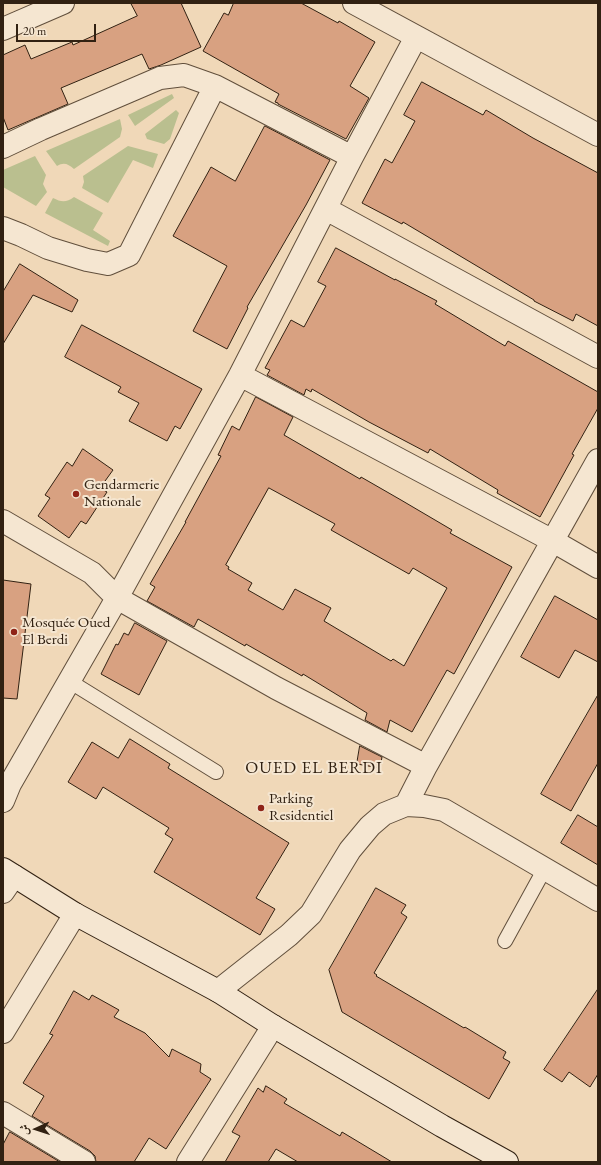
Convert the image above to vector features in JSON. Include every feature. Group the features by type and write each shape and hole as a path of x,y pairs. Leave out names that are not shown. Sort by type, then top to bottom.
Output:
{"street":[{"path":"3,29 63,3"},
{"path":"354,3 598,135"},
{"path":"3,801 10,784 117,598 240,375 352,157 416,37"},
{"path":"3,147 160,78 184,75 215,86 352,157"},
{"path":"3,228 48,248 87,260 108,264 128,255 215,86"},
{"path":"326,209 598,357"},
{"path":"240,375 553,541 598,567"},
{"path":"406,805 426,766 598,460"},
{"path":"3,521 92,573 117,598 276,688 426,766"},
{"path":"218,991 289,935 311,914 350,850 370,826 384,814 406,805 424,806 444,810 544,870 598,900"},
{"path":"7,879 218,991 273,1026 442,1126 507,1162"},
{"path":"3,1032 75,914"},
{"path":"188,1162 273,1026"},
{"path":"3,1113 84,1162"}],"lane":[{"path":"69,680 216,772"},
{"path":"505,941 544,870"}],"green space":[{"path":"172,94 174,98 135,126 128,115"},
{"path":"176,110 179,113 170,139 164,144 147,139 145,134"},
{"path":"120,119 122,129 120,137 74,169 66,164 57,166 46,151"},
{"path":"128,146 158,154 153,168 133,160 108,203 82,188 84,182 83,176"},
{"path":"35,156 46,175 43,184 47,192 36,206 3,187 3,170"},
{"path":"74,197 103,213 93,230 110,241 108,246 45,213 53,198 64,201"}],"building":[{"path":"131,3 181,3 201,47 149,69 142,54 61,88 68,104 8,130 3,117 3,55 25,45 31,59 72,42 73,45 137,16"},
{"path":"234,3 301,3 338,23 339,21 375,42 350,86 369,98 346,139 278,104 275,102 279,94 203,51 224,13 228,15"},
{"path":"422,82 483,115 486,110 533,138 598,173 598,326 576,314 573,321 534,301 403,222 402,224 362,203 385,159 392,163 415,121 404,115"},
{"path":"265,126 330,160 306,205 247,307 248,308 227,349 193,331 227,266 173,236 211,167 235,181"},
{"path":"336,248 437,301 435,304 505,346 508,341 598,392 598,408 572,454 574,455 540,517 497,493 498,490 430,449 428,453 369,422 312,389 311,392 306,389 304,395 267,375 270,370 265,368 291,320 304,327 326,286 318,282"},
{"path":"20,264 78,300 72,312 33,295 3,344 3,292"},
{"path":"82,325 202,389 180,429 175,426 167,441 129,421 139,403 118,392 121,387 65,357"},
{"path":"256,397 293,417 284,435 360,479 361,477 401,500 452,530 450,533 512,567 454,674 447,670 412,732 390,720 387,732 365,720 367,713 303,674 302,676 198,619 194,627 147,601 155,587 150,584 186,522 221,456 218,455 232,426 239,430","holes":["269,488 335,524 331,530 409,574 413,568 447,588 404,666 393,659 391,661 324,621 331,608 295,589 283,610 248,590 252,583 228,569 229,567 226,565"]},
{"name":"Gendarmerie Nationale","path":"83,449 113,470 100,488 107,492 86,524 81,521 69,538 38,516 50,498 45,495 67,462 72,466"},
{"name":"Mosquée Oued El Berdi","path":"3,580 31,584 17,699 3,698"},
{"path":"555,596 598,620 598,662 575,650 559,678 521,657"},
{"path":"135,623 167,641 139,695 101,674 116,644 118,645 124,633 128,635"},
{"path":"598,695 598,763 571,811 541,794"},
{"path":"130,739 170,764 168,768 289,843 256,898 275,909 260,935 154,872 173,839 165,834 169,828 103,787 96,799 68,782 92,742 118,758"},
{"path":"360,746 382,757 380,768 357,764"},
{"path":"578,815 598,827 598,865 561,843"},
{"path":"376,888 406,905 401,913 407,917 374,973 377,975 376,976 506,1052 503,1058 510,1062 489,1099 342,1012 329,970"},
{"path":"598,989 598,1074 590,1087 569,1072 562,1082 544,1070"},
{"path":"74,991 89,1000 92,995 119,1010 114,1017 145,1033 169,1057 172,1049 201,1064 200,1072 211,1079 166,1149 149,1138 134,1162 96,1162 95,1156 90,1151 32,1116 44,1096 23,1083 53,1035 50,1034"},
{"path":"266,1086 287,1099 284,1103 340,1136 342,1132 392,1162 298,1162 276,1149 268,1162 225,1162 240,1136 232,1132 258,1088 263,1092"},
{"path":"10,1132 60,1162 3,1162 3,1145"}],"place":[{"name":"Gendarmerie Nationale","path":"76,494"},
{"name":"Mosquée Oued El Berdi","path":"14,632"},
{"name":"Parking Residentiel","path":"261,808"}],"district":[{"name":"OUED EL BERDI","path":"314,768"}]}
